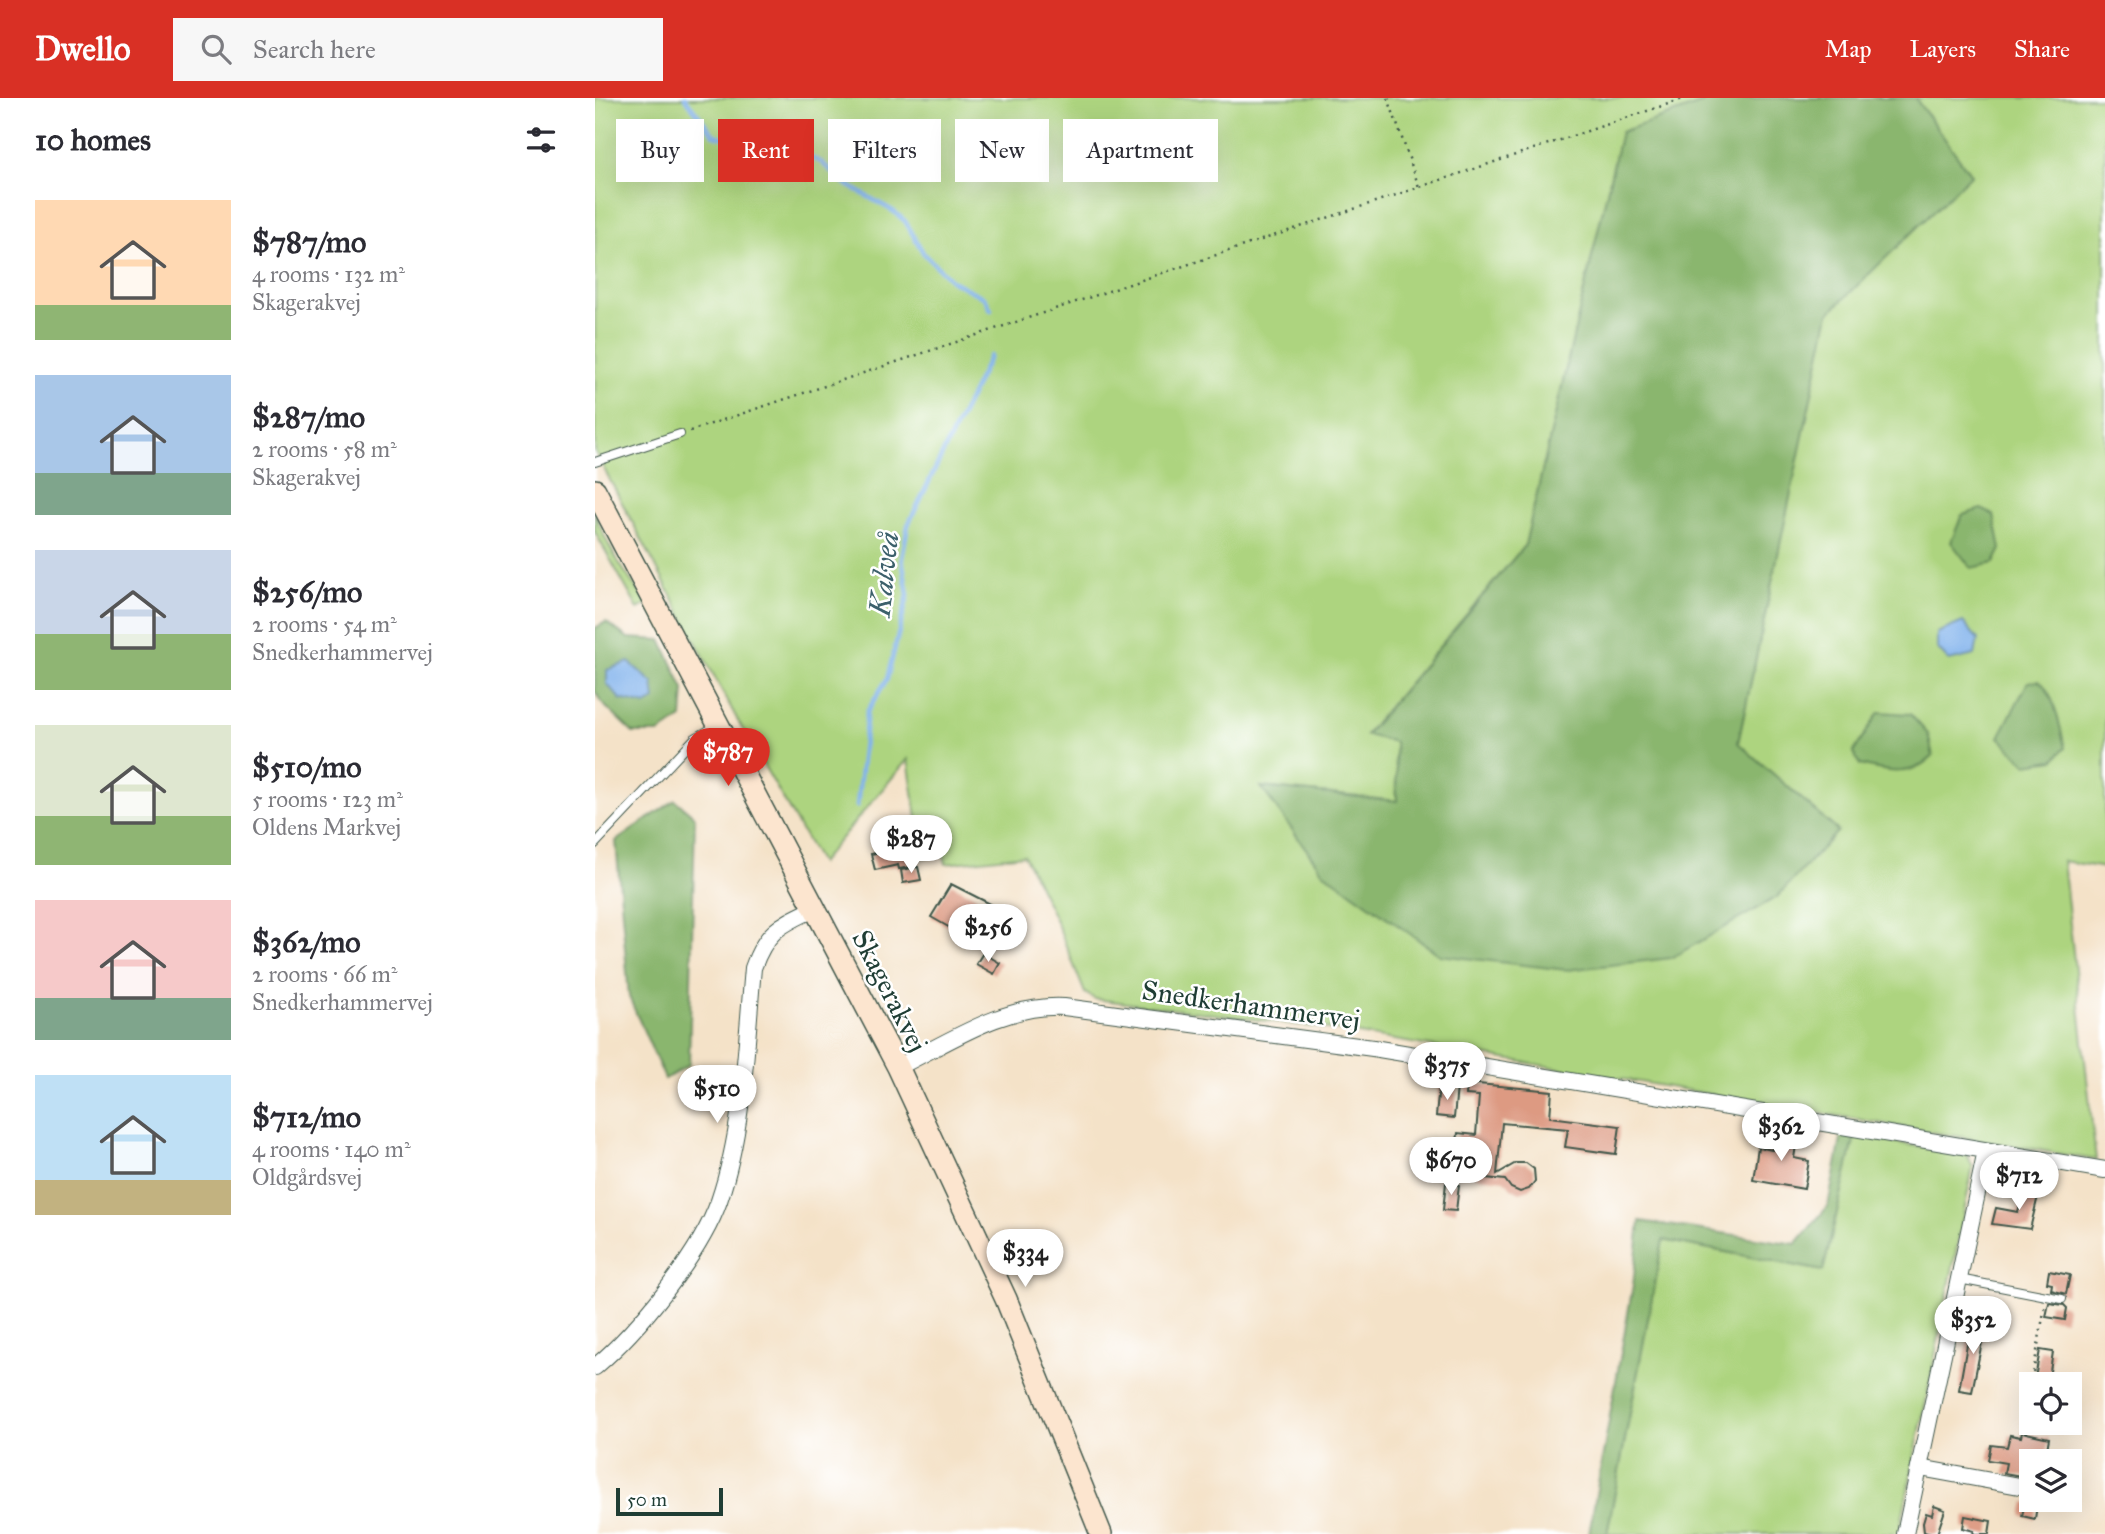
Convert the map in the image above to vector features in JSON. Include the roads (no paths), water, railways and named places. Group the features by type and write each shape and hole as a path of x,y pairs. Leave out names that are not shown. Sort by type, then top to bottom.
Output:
{"street":[{"name":"Skagerakvej","path":"595,490 898,1067 1006,1299 1101,1534"},
{"path":"595,1367 634,1332 669,1284 714,1212 733,1142 753,968 770,933 816,908"},
{"name":"Snedkerhammervej","path":"898,1067 1006,1013 1030,1007 1064,1007 1373,1048 2105,1170"},
{"path":"1905,1534 1986,1151"},
{"path":"1920,1468 2019,1486"}],"lane":[{"path":"595,462 680,434"},
{"path":"595,844 695,738 718,724"},
{"path":"1959,1279 2062,1299"}],"water":[{"path":"1963,622 1978,639 1975,655 1949,661 1937,648 1937,633"},
{"path":"629,662 653,683 655,700 646,705 620,699 607,684 607,670"}],"waterway":[{"name":"Kalveå","path":"685,98 714,135 744,143 780,145 821,162 844,183 893,211 905,221 924,254 952,281 985,298 991,310"},
{"name":"Kalveå","path":"857,806 867,712 887,679 908,595 902,558 908,525 990,356"}]}
